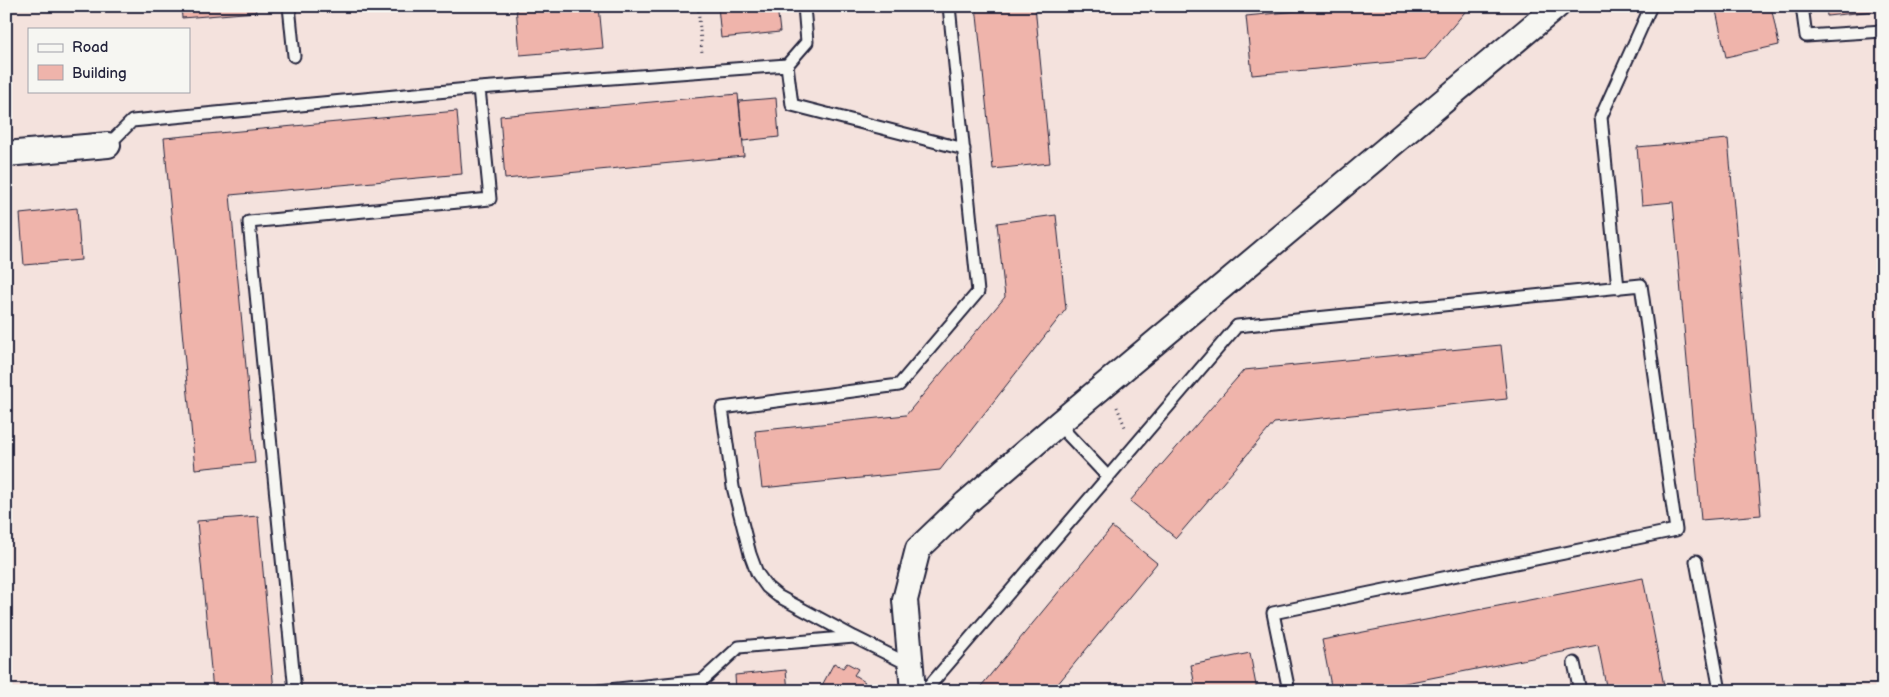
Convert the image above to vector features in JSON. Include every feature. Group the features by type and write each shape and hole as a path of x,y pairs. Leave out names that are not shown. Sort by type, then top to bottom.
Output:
{"street":[{"path":"913,691 905,600 918,549 966,502 1557,6"},
{"path":"6,154 108,145"}],"lane":[{"path":"289,6 294,56"},
{"path":"108,145 132,121 479,88 704,73 787,65 807,42 804,6"},
{"path":"910,666 778,596 767,587 757,574 750,554 734,487 722,408 899,385 978,292 949,6"},
{"path":"1618,288 1601,117 1651,6"},
{"path":"1802,6 1806,36 1883,31"},
{"path":"787,65 792,105 964,149"},
{"path":"295,691 249,222 490,199 479,88"},
{"path":"925,691 1237,326 1641,286 1676,530 1273,613 1289,691"},
{"path":"1058,424 1108,477"},
{"path":"1696,561 1720,691"},
{"path":"599,691 703,680 739,647 854,637"},
{"path":"1574,662 1580,691"}],"path":[{"path":"698,6 704,73"}],"building":[{"path":"181,6 255,6 256,12 182,18"},
{"path":"516,6 599,6 603,48 520,55"},
{"path":"718,6 777,6 780,32 721,38"},
{"path":"976,6 1035,6 1050,163 993,169"},
{"path":"1350,6 1470,6 1425,59 1252,75 1246,16"},
{"path":"1715,6 1771,6 1779,45 1726,57"},
{"path":"1826,6 1883,6 1883,10 1827,16"},
{"path":"738,94 744,156 505,179 500,116"},
{"path":"776,98 779,137 743,141 739,101"},
{"path":"457,111 462,174 230,195 255,463 195,469 164,138"},
{"path":"1728,139 1761,515 1701,520 1673,202 1642,205 1637,147"},
{"path":"77,208 81,260 24,265 20,214"},
{"path":"1056,215 1066,309 940,470 762,488 755,431 906,415 1005,297 997,223"},
{"path":"1501,345 1507,399 1274,423 1176,538 1130,501 1244,370"},
{"path":"258,516 274,691 213,691 197,521"},
{"path":"1112,527 1157,563 1052,691 977,691"},
{"path":"1643,578 1665,691 1607,691 1598,645 1365,691 1332,691 1322,640"},
{"path":"1250,653 1257,691 1196,691 1191,665"},
{"path":"834,663 843,668 847,663 858,669 854,675 865,682 860,691 819,691"},
{"path":"786,670 788,691 736,691 735,675"}]}
